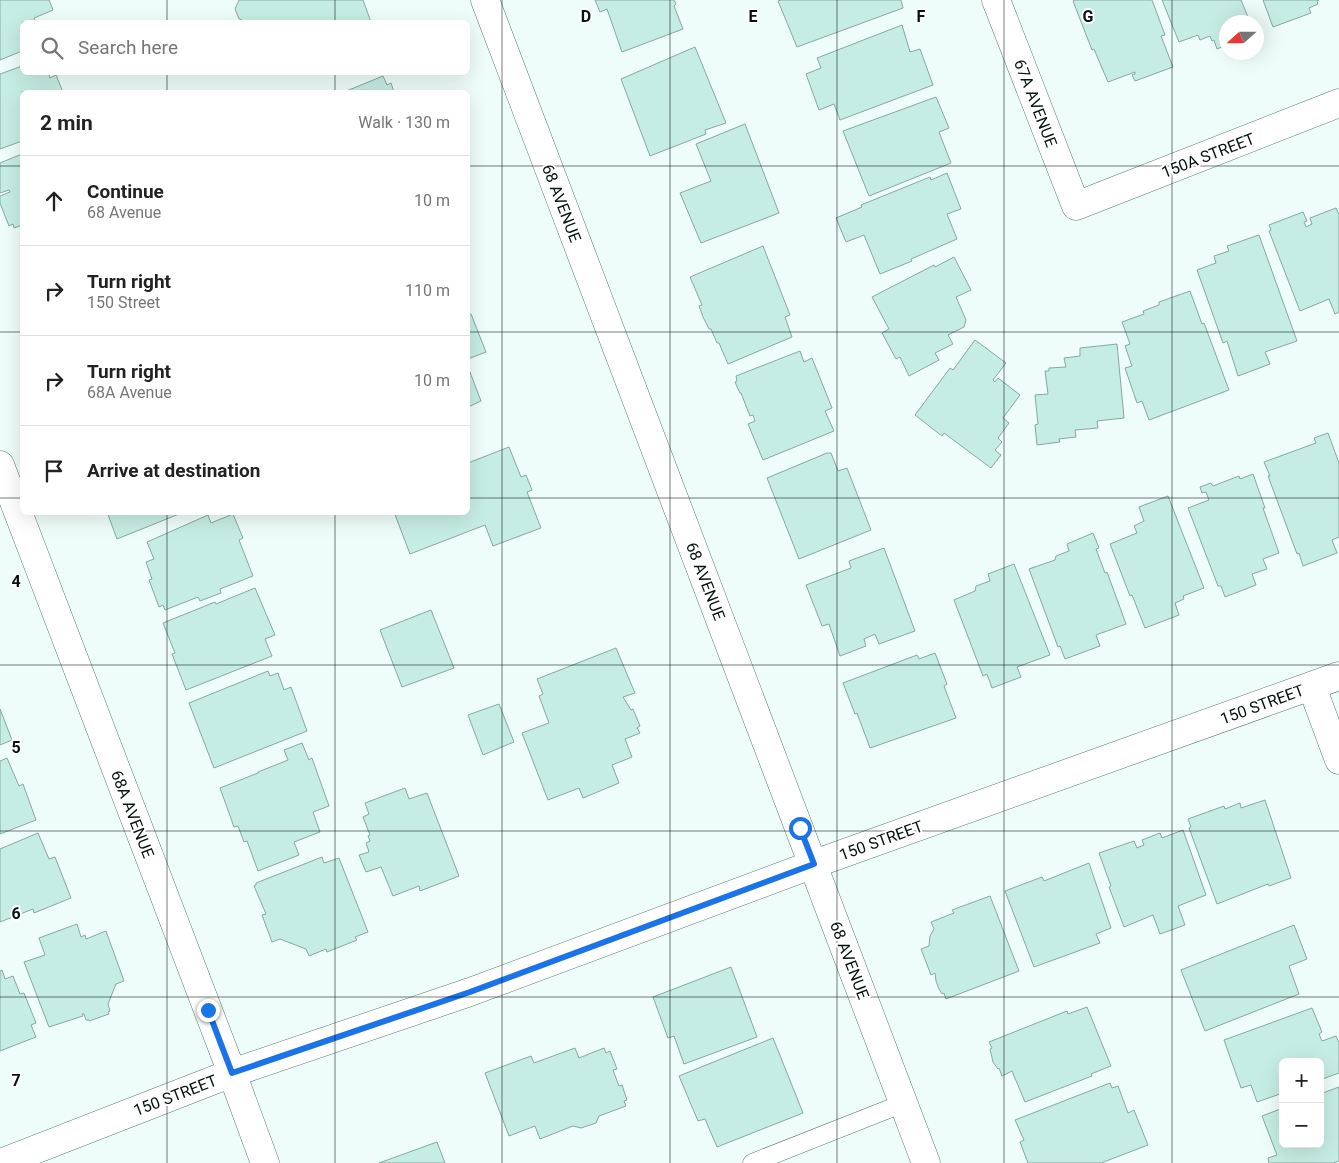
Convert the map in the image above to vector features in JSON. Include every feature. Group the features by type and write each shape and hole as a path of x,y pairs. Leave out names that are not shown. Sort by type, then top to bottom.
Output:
{"street":[{"name":"68 AVENUE","path":"485,0 926,1163"},
{"name":"67A AVENUE","path":"996,0 1076,206"},
{"name":"150A STREET","path":"1076,206 1339,103"},
{"name":"68A AVENUE","path":"0,465 265,1163"},
{"name":"150 STREET","path":"1,1163 232,1073 470,992 814,864 1339,676"},
{"path":"1312,687 1339,760"}],"lane":[{"path":"752,1163 904,1103"}],"building":[{"path":"0,0 49,0 53,10 34,18 35,20 20,20 20,52 0,60"},
{"path":"239,0 363,0 370,20 242,20 239,19 235,9"},
{"path":"595,0 674,0 676,4 674,6 683,29 622,52 607,9 600,12"},
{"path":"901,0 903,8 797,47 778,1"},
{"path":"1152,0 1165,35 1161,36 1173,67 1135,81 1132,75 1135,72 1108,82 1094,49 1092,50 1073,1"},
{"path":"1162,0 1241,0 1247,15 1219,15 1219,48 1217,49 1214,40 1212,41 1210,36 1200,40 1198,35 1179,42"},
{"path":"1263,0 1319,0 1317,1 1318,4 1309,8 1311,13 1273,27"},
{"path":"902,25 910,52 920,49 933,85 840,120 834,104 819,110 806,74 821,68 817,58"},
{"path":"695,47 726,123 705,130 706,134 650,156 621,79"},
{"path":"20,67 20,75 49,75 50,78 56,75 62,90 20,90 20,142 0,149 0,74"},
{"path":"383,76 387,85 391,83 393,90 349,90"},
{"path":"936,97 949,128 939,132 951,163 869,196 843,131"},
{"path":"745,124 779,213 701,243 680,193 711,181 696,144"},
{"path":"20,155 20,226 14,228 13,224 9,226 0,203 0,196 10,192 9,190 0,193 0,163"},
{"path":"947,173 961,209 947,214 957,239 880,274 864,235 846,242 836,218 862,207 861,205 930,177 931,180"},
{"path":"1336,208 1339,215 1339,312 1335,314 1329,299 1300,311 1269,231 1271,230 1269,225 1303,212 1307,221 1304,222 1306,227 1312,224 1310,218"},
{"path":"1259,235 1297,341 1265,352 1270,364 1238,376 1227,341 1223,343 1197,270 1216,263 1214,256 1229,251 1227,246"},
{"path":"763,246 790,315 785,317 792,337 728,364 719,343 717,343 703,317 699,306 702,305 690,277"},
{"path":"954,257 971,290 956,297 966,320 964,327 948,335 953,344 935,353 939,360 909,376 900,357 896,359 882,333 889,329 872,297 934,265 935,267"},
{"path":"1190,291 1229,390 1149,420 1142,401 1137,403 1125,368 1132,366 1125,346 1130,344 1122,322 1144,314 1143,311 1159,305 1159,302"},
{"path":"470,314 486,352 470,358"},
{"path":"975,340 1006,363 993,380 995,382 998,378 1020,395 1003,418 1009,423 998,438 1002,442 995,450 1001,455 991,468 944,433 942,436 915,415 950,368 953,370"},
{"path":"1117,344 1124,418 1097,421 1098,428 1075,430 1076,437 1059,439 1060,442 1037,445 1035,425 1038,424 1035,395 1048,394 1045,371 1049,371 1049,368 1066,367 1064,358 1080,356 1080,348"},
{"path":"800,351 804,362 812,358 832,408 825,411 834,431 763,460 748,424 755,421 753,415 750,416 735,382 737,381 736,376"},
{"path":"470,372 481,401 470,406"},
{"path":"1328,433 1339,463 1339,537 1332,540 1337,553 1303,566 1264,462 1316,443 1314,438"},
{"path":"509,447 521,477 526,475 532,490 527,492 541,528 493,546 485,525 410,554 395,515 470,515 470,462"},
{"path":"831,453 838,471 847,468 871,530 799,559 767,478"},
{"path":"1253,474 1279,553 1263,559 1267,569 1252,574 1256,585 1225,597 1221,586 1218,586 1188,508 1209,500 1206,492 1202,493 1200,487 1211,483 1213,486 1239,476 1240,479"},
{"path":"1168,496 1204,588 1183,596 1184,599 1175,603 1179,615 1145,628 1132,595 1130,596 1110,544 1137,533 1134,526 1144,521 1139,507"},
{"path":"108,515 177,515 117,539"},
{"path":"208,515 211,523 233,515 243,538 239,540 253,576 220,589 221,593 200,601 198,597 165,610 163,605 159,607 149,580 152,579 146,562 154,559 147,542"},
{"path":"1093,533 1099,548 1096,549 1105,573 1107,572 1126,624 1096,635 1100,646 1065,659 1060,646 1058,647 1029,569 1055,560 1056,556 1069,551 1067,544"},
{"path":"884,548 915,631 879,644 875,634 864,639 866,646 840,656 829,624 822,626 806,585 851,568 849,561"},
{"path":"1014,564 1050,655 1017,667 1021,677 992,688 987,674 983,676 954,600 975,591 976,586 990,581 988,574"},
{"path":"255,588 275,635 265,639 272,656 186,690 172,654 175,653 163,623"},
{"path":"431,610 454,668 402,687 380,630"},
{"path":"616,648 635,693 623,697 631,710 633,709 640,726 637,728 640,733 625,739 632,757 612,765 619,783 583,798 579,788 548,800 522,733 549,723 539,696 543,694 537,679"},
{"path":"935,653 947,684 944,686 956,718 870,748 843,683 917,655 919,659"},
{"path":"268,671 270,676 278,673 284,690 291,687 307,731 214,768 189,703"},
{"path":"499,704 514,742 483,755 468,715"},
{"path":"0,709 12,740 0,745"},
{"path":"302,743 309,760 312,758 329,806 313,812 320,832 294,842 299,855 258,871 247,841 244,842 238,826 234,827 220,788 288,760 284,750"},
{"path":"7,758 19,786 23,784 36,820 0,834 0,761"},
{"path":"405,788 409,799 427,793 459,876 420,891 419,886 393,896 381,867 366,872 359,855 369,852 366,843 370,841 368,836 370,835 363,817 369,814 365,803"},
{"path":"1265,800 1291,878 1269,886 1268,884 1217,904 1189,828 1191,827 1188,819 1224,806 1225,809 1240,803 1241,808"},
{"path":"1183,830 1206,895 1178,906 1185,925 1160,934 1153,915 1124,927 1099,853 1134,841 1137,848 1144,845 1142,840 1160,833 1162,838"},
{"path":"38,833 49,859 55,857 71,898 34,913 33,909 0,922 0,849"},
{"path":"322,857 324,863 339,858 368,932 355,937 357,940 327,952 326,949 309,956 306,949 280,939 272,942 262,915 266,914 254,886 256,883"},
{"path":"1089,863 1111,928 1096,934 1100,943 1034,967 1005,891 1042,877 1044,881"},
{"path":"990,896 1019,971 946,999 944,993 942,994 939,989 935,973 931,975 921,949 929,946 930,936 934,929 931,922 954,913 952,910"},
{"path":"77,924 81,937 85,935 86,939 106,931 124,981 116,984 108,1004 109,1014 89,1021 82,1014 83,1016 49,1027 24,962 45,955 39,938"},
{"path":"1294,925 1307,959 1289,966 1299,994 1205,1031 1181,970"},
{"path":"731,967 757,1037 684,1064 674,1036 668,1038 653,997"},
{"path":"2,970 5,979 13,976 20,994 24,993 36,1023 31,1025 36,1037 0,1051 0,971"},
{"path":"1087,1007 1111,1066 1091,1074 1092,1076 1025,1102 1012,1071 1002,1076 999,1068 993,1062 990,1049 992,1048 989,1042 1067,1011 1068,1014"},
{"path":"1312,1008 1322,1032 1319,1034 1322,1041 1336,1036 1339,1043 1339,1073 1324,1079 1324,1058 1279,1058 1279,1094 1257,1102 1251,1085 1241,1088 1224,1040"},
{"path":"773,1038 803,1113 717,1147 705,1119 698,1121 679,1076"},
{"path":"575,1048 579,1058 604,1048 606,1053 610,1051 617,1069 613,1070 619,1086 622,1085 627,1100 624,1101 626,1106 599,1116 596,1123 581,1128 573,1126 540,1139 535,1126 509,1136 485,1073 531,1056 534,1063"},
{"path":"1110,1083 1112,1088 1118,1086 1128,1113 1134,1110 1148,1145 1101,1163 1028,1163 1020,1142 1024,1140 1015,1120"},
{"path":"1339,1087 1339,1161 1333,1163 1269,1163 1268,1158 1277,1155 1262,1116 1279,1110 1279,1148 1324,1148 1324,1093"},
{"path":"437,1142 445,1163 379,1163"}],"route":[{"path":"208,1010 232,1073 470,992 814,864 800,828"}]}
